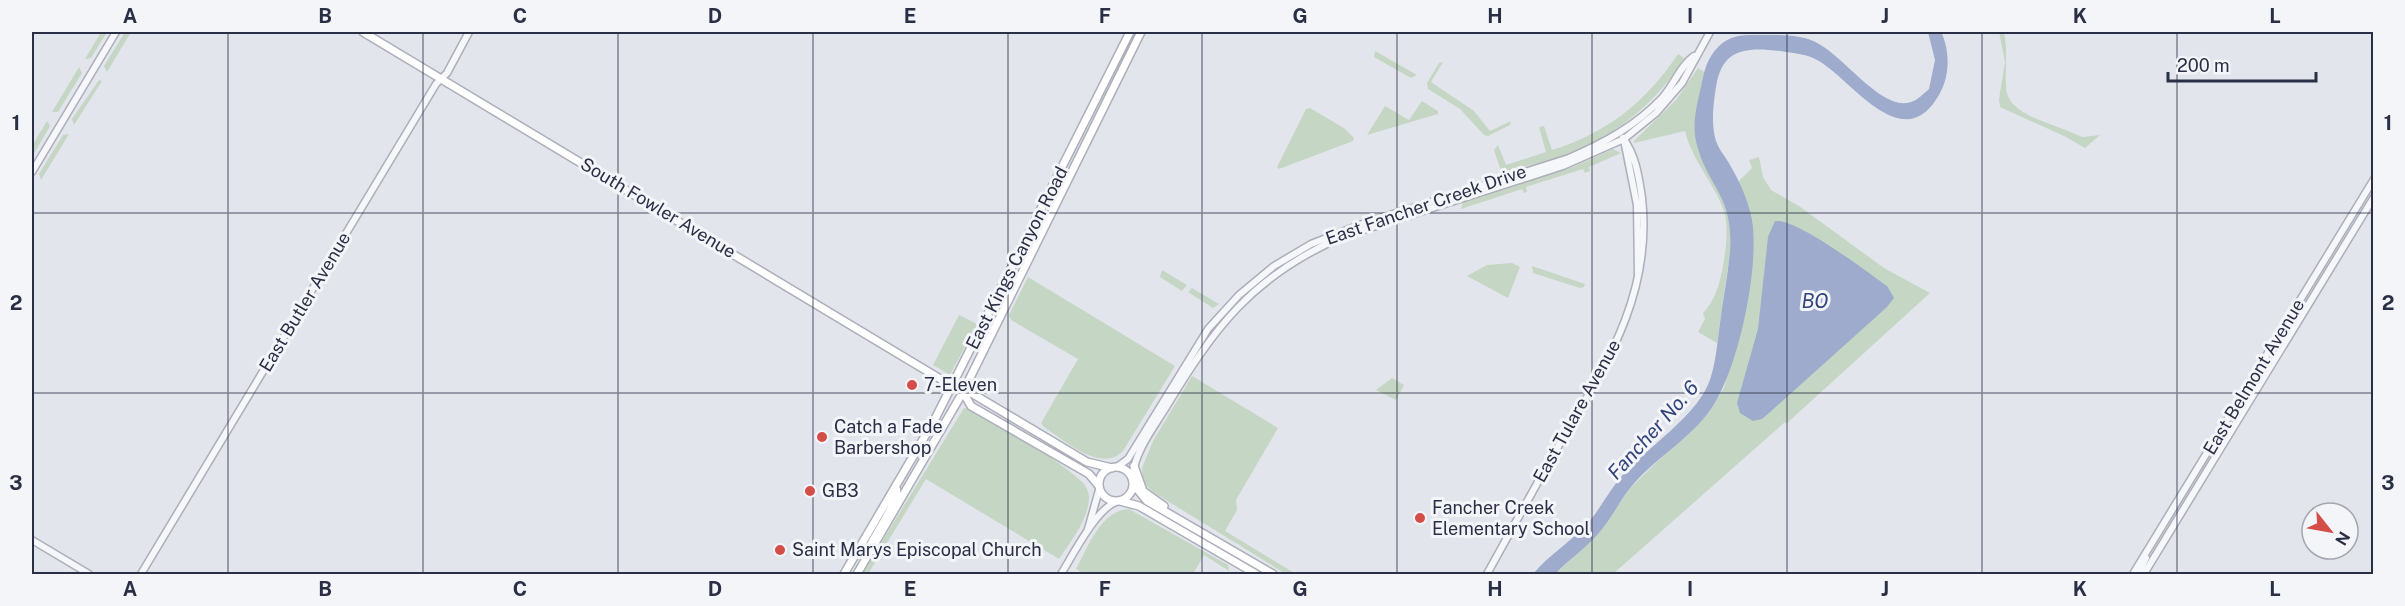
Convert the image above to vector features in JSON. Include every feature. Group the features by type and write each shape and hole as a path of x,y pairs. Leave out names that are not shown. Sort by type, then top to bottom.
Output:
{"main road":[{"name":"South Fowler Avenue","path":"363,32 963,392"},
{"name":"East Kings Canyon Road","path":"844,574 896,488 952,386 1130,32"},
{"name":"East Kings Canyon Road","path":"857,574 963,392 1141,32"},
{"path":"1030,254 1030,241 1045,209 1048,196"},
{"path":"963,392 973,394 1087,462 1126,471 1143,498 1209,535"},
{"path":"963,392 971,406 1089,474 1107,499 1139,506 1256,574"},
{"path":"1134,466 1137,481 1146,494 1273,574"},
{"path":"1099,488 1100,477 1114,468"},
{"path":"1118,501 1131,492 1132,481"},
{"path":"864,561 870,543 897,498 896,488"}],"street":[{"path":"32,172 116,32"},
{"name":"East Butler Avenue","path":"141,574 470,32"},
{"path":"1624,140 1668,100 1693,66 1695,56 1710,32"},
{"path":"1620,133 1662,98 1688,61 1695,56"},
{"name":"East Tulare Avenue","path":"1487,574 1618,339 1638,274 1642,268 1643,208 1636,167 1629,146 1620,133"},
{"name":"East Fancher Creek Drive","path":"1114,468 1128,459 1181,369 1213,323 1239,295 1274,266 1329,236 1569,158 1620,133"},
{"name":"East Fancher Creek Drive","path":"1132,481 1134,466 1151,431 1214,332 1244,300 1290,264 1342,237 1563,166 1624,140"},
{"name":"East Belmont Avenue","path":"2133,574 2373,179"},
{"name":"East Belmont Avenue","path":"2144,574 2373,197"},
{"path":"1088,529 1099,488"},
{"path":"1061,574 1088,529 1105,508 1118,501"},
{"path":"32,540 89,574"},
{"path":"2138,574 2150,546"}],"green space":[{"path":"101,32 107,32 91,58 85,59"},
{"path":"125,32 131,32 107,72 104,66"},
{"path":"1999,32 2004,32 2005,39 2008,97 2014,105 2033,117 2083,137 2100,135 2085,148 2000,107 1999,99 2005,62"},
{"path":"1375,51 1417,75 1411,78 1374,57"},
{"path":"1678,54 1684,58 1658,93 1643,108 1609,134 1550,160 1506,172 1501,171 1494,150 1498,145 1506,165 1546,152 1539,127 1544,126 1552,150 1590,135 1624,114 1639,101 1653,87"},
{"path":"1443,62 1431,82 1474,111 1490,131 1511,121 1510,125 1488,136 1484,135 1460,109 1428,89 1427,83 1439,63"},
{"path":"79,67 82,73 58,112 52,112"},
{"path":"1698,68 1704,72 1695,120 1731,225 1730,253 1717,343 1698,332 1705,319 1703,313 1711,303 1716,291 1723,266 1726,224 1720,200 1693,152 1685,131 1634,143 1676,100"},
{"path":"99,80 102,81 74,125 72,119"},
{"path":"1422,101 1438,111 1438,114 1367,135 1385,106 1409,120"},
{"path":"1310,108 1344,128 1354,138 1353,141 1279,169 1277,167 1306,109"},
{"path":"47,121 50,126 32,157 32,146"},
{"path":"69,134 41,180 39,174 63,135"},
{"path":"1613,149 1621,153 1589,167 1590,171 1585,173 1583,169 1526,187 1527,192 1524,193 1522,189 1461,209 1463,202 1573,167"},
{"path":"1759,157 1763,177 1771,190 1799,206 1884,268 1930,293 1786,424 1785,422 1613,574 1555,574 1597,535 1630,488 1709,412 1724,388 1745,315 1753,240 1739,181 1752,168 1749,160"},
{"path":"1512,263 1520,267 1508,298 1467,276 1487,265"},
{"path":"1532,266 1585,284 1584,287 1580,288 1533,273"},
{"path":"1162,270 1187,285 1182,291 1160,277"},
{"path":"1028,277 1175,366 1123,451 1114,457 1104,459 1083,453 1041,423 1078,359 1011,320 1009,315"},
{"path":"1192,288 1219,304 1213,308 1188,292"},
{"path":"959,315 977,324 950,375 933,365"},
{"path":"1192,376 1278,428 1236,500 1237,510 1225,531 1296,574 1286,574 1153,492 1143,482 1142,468 1153,441"},
{"path":"1392,378 1404,385 1396,400 1376,390"},
{"path":"964,408 974,411 1026,441 1063,466 1084,484 1089,494 1088,505 1083,522 1074,537 1059,559 926,479 868,574 862,574"},
{"path":"1129,509 1228,565 1229,571 1204,555 1193,574 1085,574 1076,569 1103,523 1119,511"}],"water":[{"path":"1928,32 1941,32 1944,39 1948,62 1946,78 1940,93 1926,112 1911,119 1895,117 1878,109 1819,61 1805,55 1768,50 1746,50 1730,57 1724,64 1719,74 1715,94 1714,135 1746,198 1754,240 1745,318 1730,370 1721,392 1703,419 1638,479 1593,539 1555,574 1533,574 1586,525 1631,466 1691,410 1701,398 1711,378 1728,269 1730,232 1724,203 1700,156 1696,141 1695,120 1703,76 1715,51 1724,42 1738,36 1783,35 1805,38 1829,51 1876,91 1900,103 1911,102 1929,89 1935,60"},
{"name":"BO","path":"1775,221 1785,222 1799,228 1832,247 1887,286 1894,298 1887,307 1769,413 1762,419 1753,421 1740,413 1737,403 1758,329 1768,237"}],"place":[{"name":"7-Eleven","path":"912,385"},
{"name":"Catch a Fade Barbershop","path":"822,437"},
{"name":"GB3","path":"810,491"},
{"name":"Fancher Creek Elementary School","path":"1420,518"},
{"name":"Saint Marys Episcopal Church","path":"780,550"}],"water label":[{"name":"Fancher No. 6","path":"1653,430"}]}
